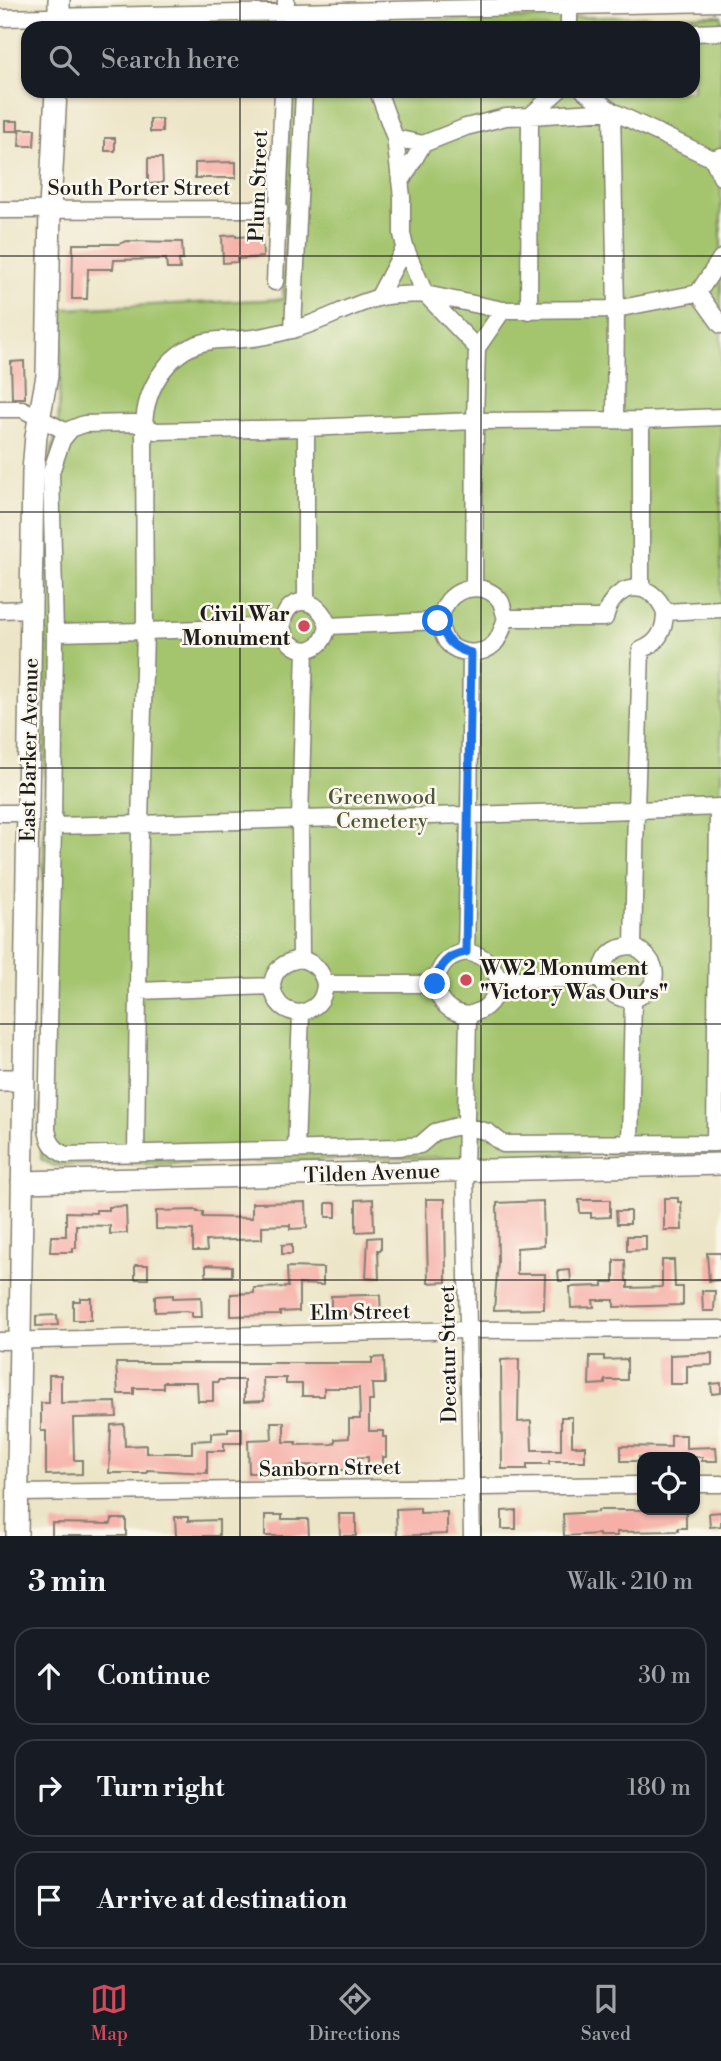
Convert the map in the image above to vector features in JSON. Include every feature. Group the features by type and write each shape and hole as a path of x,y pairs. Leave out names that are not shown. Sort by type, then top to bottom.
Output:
{"street":[{"path":"0,18 721,4"},
{"path":"700,33 721,32"},
{"name":"East Barker Avenue","path":"17,1536 10,1341 22,1182 33,471 47,376 55,98"},
{"name":"Plum Street","path":"275,282 283,98"},
{"path":"293,330 304,98"},
{"path":"380,98 395,138 405,247 425,294 477,348"},
{"path":"529,311 530,116 550,98"},
{"path":"594,98 612,111 717,157 721,177"},
{"path":"395,138 423,144 506,117 612,111"},
{"path":"612,111 615,419"},
{"path":"401,182 423,144"},
{"name":"South Porter Street","path":"0,210 279,209"},
{"path":"379,298 405,247"},
{"path":"136,1152 145,631 144,426 145,408 154,385 169,363 188,348 212,340 247,339 293,330 379,298 425,294 503,310 616,309 698,293 721,258"},
{"path":"698,293 721,325"},
{"path":"474,587 477,348 503,310"},
{"path":"0,409 23,409 67,432"},
{"path":"53,825 720,807 715,1143 503,1144 488,1132 466,1126 453,1126 435,1132 420,1145 65,1155 55,1149 49,1140 55,633 51,472 67,432 84,424 134,423 156,431 721,417"},
{"path":"641,420 641,589"},
{"path":"306,428 306,602"},
{"path":"474,587 485,590 500,601 506,618 494,644 471,653 459,650 447,642 438,621 446,603 457,592 474,587"},
{"path":"506,618 606,618 608,607 617,595 627,590 641,589 655,596 665,612 662,634 654,643 641,650 633,946"},
{"path":"300,602 306,602 321,610 328,625 326,636 320,644 305,650 288,642 282,626 290,608 300,602"},
{"path":"0,610 31,609"},
{"path":"665,612 721,609"},
{"path":"328,625 438,621"},
{"path":"55,633 282,626"},
{"path":"301,959 300,818 305,650"},
{"path":"466,952 471,653"},
{"path":"0,813 28,813"},
{"path":"622,946 633,946 646,953 653,963 653,984 645,994 633,1000 622,999 611,994 601,979 602,966 609,953 622,946"},
{"path":"466,952 478,954 488,960 498,979 497,990 491,1003 479,1012 468,1015 457,1014 445,1006 438,996 435,984 438,971 447,959 466,952"},
{"path":"301,959 318,968 325,984 319,1003 311,1010 301,1013 286,1010 278,1003 272,986 272,979 279,968 290,960 301,959"},
{"path":"498,979 601,979"},
{"path":"325,984 435,984"},
{"path":"138,991 272,986"},
{"path":"630,1144 633,1000"},
{"path":"296,1149 301,1013"},
{"name":"Decatur Street","path":"468,1015 465,1171 472,1536"},
{"path":"0,1080 24,1080"},
{"name":"Tilden Avenue","path":"22,1182 721,1164"},
{"name":"Elm Street","path":"10,1341 469,1330 693,1327 721,1329"},
{"path":"700,1484 721,1484"},
{"name":"Sanborn Street","path":"17,1493 637,1485"}],"green space":[{"name":"Greenwood Cemetery","path":"721,15 721,1151 53,1166 41,1159 47,468 58,428 63,309 283,299 290,98 700,98 700,21 358,21"}],"building":[{"path":"150,119 162,119 162,132 150,132"},
{"path":"5,121 18,121 18,131 5,131"},
{"path":"20,129 35,129 34,146 19,146"},
{"path":"105,138 115,138 115,151 105,151"},
{"path":"148,158 162,158 163,183 148,184"},
{"path":"236,162 236,178 195,178 195,163"},
{"path":"222,236 262,238 263,257 223,263"},
{"path":"127,241 182,242 183,260 179,260 180,269 167,269 166,259 114,260 113,269 88,269 87,299 72,299 73,244 119,244"},
{"path":"24,361 25,398 12,398 11,362"},
{"path":"664,1198 678,1198 678,1202 681,1202 682,1230 664,1230"},
{"path":"373,1199 374,1231 356,1232 356,1200"},
{"path":"426,1199 445,1199 446,1282 428,1283"},
{"path":"579,1200 610,1200 610,1217 591,1218 591,1213 580,1213"},
{"path":"543,1201 544,1246 517,1248 517,1274 545,1274 544,1309 494,1310 498,1262 497,1203"},
{"path":"306,1202 307,1228 290,1229 290,1225 262,1226 262,1239 206,1241 207,1251 193,1251 193,1230 156,1229 156,1211 197,1210 203,1212 203,1217 252,1218 252,1203"},
{"path":"326,1203 336,1203 336,1217 326,1217"},
{"path":"126,1206 127,1233 110,1234 110,1226 76,1225 76,1248 73,1248 73,1252 50,1252 51,1236 66,1236 66,1212 96,1213 96,1210"},
{"path":"616,1211 630,1211 630,1224 617,1224"},
{"path":"627,1236 646,1236 646,1250 627,1251"},
{"path":"381,1237 381,1250 378,1250 379,1279 366,1278 368,1238"},
{"path":"292,1244 292,1254 282,1254 282,1245"},
{"path":"707,1253 721,1253 721,1280 709,1281"},
{"path":"614,1260 625,1260 628,1288 662,1287 662,1260 674,1260 675,1287 683,1287 683,1305 614,1307 614,1300 593,1300 594,1307 571,1308 570,1287 603,1286 603,1282 614,1282"},
{"path":"135,1265 148,1265 148,1279 135,1279"},
{"path":"206,1265 232,1266 232,1276 206,1276"},
{"path":"287,1267 323,1268 323,1285 299,1284 299,1311 280,1312 280,1315 231,1316 231,1294 254,1293 254,1288 288,1287"},
{"path":"570,1270 571,1281 559,1281 558,1271"},
{"path":"702,1291 715,1291 714,1311 703,1311"},
{"path":"173,1295 173,1298 201,1297 202,1317 192,1317 192,1312 186,1311 155,1312 155,1296"},
{"path":"380,1295 381,1315 331,1314 331,1296"},
{"path":"80,1298 91,1298 91,1320 73,1320 73,1301 80,1301"},
{"path":"57,1315 58,1325 36,1326 36,1316"},
{"path":"712,1353 712,1365 687,1366 687,1384 670,1384 670,1355"},
{"path":"590,1356 604,1356 604,1360 627,1359 627,1380 605,1380 605,1384 589,1385"},
{"path":"384,1357 385,1384 372,1384 373,1401 369,1401 369,1431 383,1431 383,1437 386,1437 383,1466 368,1466 368,1457 349,1458 349,1470 332,1470 332,1465 266,1466 266,1473 249,1473 248,1440 272,1439 271,1422 284,1422 284,1442 296,1442 296,1445 332,1444 335,1439 349,1438 349,1419 360,1419 359,1388 324,1388 324,1396 302,1396 302,1384 286,1384 286,1378 263,1378 264,1401 244,1402 244,1380 213,1382 213,1401 198,1401 197,1382 163,1382 163,1388 134,1388 134,1394 118,1394 116,1363 372,1363 372,1358"},
{"path":"519,1359 518,1422 531,1421 532,1450 561,1450 561,1417 572,1417 572,1446 585,1446 585,1461 549,1461 549,1464 527,1464 527,1469 502,1469 501,1360"},
{"path":"49,1375 61,1375 61,1403 116,1402 117,1417 73,1418 74,1460 82,1460 82,1474 46,1475 46,1431 41,1431 41,1403 49,1403"},
{"path":"721,1383 721,1393 712,1394 711,1384"},
{"path":"124,1424 125,1446 146,1445 146,1453 192,1453 192,1441 211,1440 211,1433 228,1432 228,1428 242,1428 242,1443 224,1443 224,1451 207,1451 207,1473 147,1470 147,1473 109,1473 111,1425"},
{"path":"671,1435 686,1435 686,1448 716,1447 717,1461 702,1461 700,1452 637,1452 637,1461 621,1461 621,1446 671,1447"},
{"path":"420,1508 420,1513 447,1512 447,1534 397,1536 396,1509"},
{"path":"516,1510 516,1529 502,1529 502,1511"},
{"path":"637,1510 637,1515 686,1515 686,1528 678,1528 678,1531 617,1532 617,1536 564,1536 563,1514"},
{"path":"721,1512 721,1526 710,1527 709,1513"},
{"path":"339,1514 356,1514 356,1536 340,1536"},
{"path":"265,1515 282,1515 282,1519 308,1519 309,1536 265,1536"},
{"path":"175,1517 188,1517 188,1521 219,1520 219,1536 176,1536"},
{"path":"112,1519 126,1519 126,1536 52,1536 52,1523 111,1524"}],"place":[{"name":"Civil War Monument","path":"304,626"},
{"name":"WW2 Monument \"Victory Was Ours\"","path":"466,980"}],"route":[{"path":"435,984 438,971 447,959 466,952 470,815 471,653 459,650 447,642 438,621"}]}
